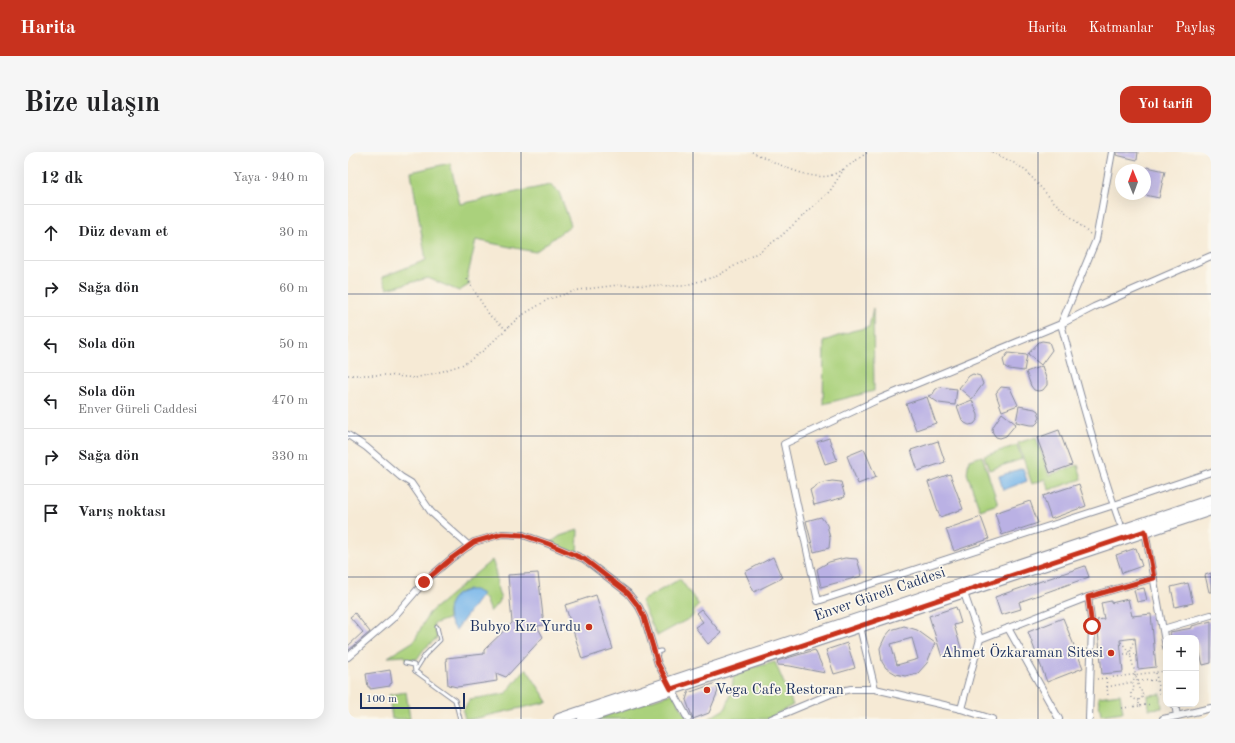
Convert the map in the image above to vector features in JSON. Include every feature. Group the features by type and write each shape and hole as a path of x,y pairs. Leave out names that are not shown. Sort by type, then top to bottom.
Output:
{"main road":[{"name":"Enver Güreli Caddesi","path":"559,719 1211,500"},
{"name":"Enver Güreli Caddesi","path":"583,719 668,683 860,626 1211,510"}],"street":[{"path":"1112,152 1096,240 1061,324 1082,400 1120,523"},
{"path":"1211,256 1094,307 1061,324 877,400 784,444 818,601 1211,472"},
{"path":"348,435 366,447 401,477 411,483 431,512 469,546"},
{"path":"1145,531 1164,635"},
{"path":"348,657 392,619 424,582 474,542 502,534 523,535 584,559 628,593 639,607 648,627 658,664 688,719"},
{"path":"980,639 1088,597 1154,578"},
{"path":"962,710 980,639 965,596"},
{"path":"1088,597 1092,626 1089,719"},
{"path":"1163,629 1211,615"},
{"path":"860,626 875,689"},
{"path":"1008,628 1059,719"},
{"path":"771,719 834,692 850,689 875,689 962,710 992,719"},
{"path":"1176,707 1177,716"},
{"path":"1163,719 1211,708"}],"lane":[{"path":"415,671 426,655 440,640 437,627"},
{"path":"661,650 657,652 668,683"},
{"path":"406,663 414,665 415,671 455,700 460,719"}],"path":[{"path":"752,152 794,170 817,176 830,176 844,169 868,152"},
{"path":"992,152 1018,165 1027,172 1052,200 1096,240"},
{"path":"348,375 386,375 415,378 464,364 483,351 507,330 519,317 549,299 579,290 618,285 682,286 717,276 762,250 780,237 830,191 844,169"},
{"path":"467,279 490,316 507,330"},
{"path":"1134,638 1130,654 1134,675 1134,690 1131,694 1132,698 1139,701"},
{"path":"1121,642 1130,654"},
{"path":"1124,654 1135,654"},
{"path":"1091,679 1163,671"},
{"path":"1156,672 1159,694"},
{"path":"1134,675 1138,681 1143,697 1139,701 1139,706"},
{"path":"1106,678 1108,696"},
{"path":"1138,681 1158,680"},
{"path":"1107,687 1133,682"},
{"path":"1122,708 1152,704"}],"green space":[{"path":"450,163 460,204 550,185 559,192 571,225 535,252 476,240 467,279 470,284 459,291 428,278 387,289 382,277 426,260 411,172"},
{"path":"873,308 874,391 823,404 824,341 852,331 869,327"},
{"path":"1036,437 1049,475 1078,465 1082,479 1049,490 1045,479 1032,484 1018,443"},
{"path":"1017,445 1022,459 989,470 984,456"},
{"path":"982,456 998,504 980,510 967,473 969,460"},
{"path":"578,530 577,556 549,544 560,536"},
{"path":"492,560 501,599 490,612 485,599 481,596 482,594 468,590 457,594 450,605 448,619 433,624 437,637 436,639 424,649 417,659 407,660 405,656 388,657 414,641 429,613"},
{"path":"680,579 699,605 695,609 692,617 657,636 641,601"},
{"path":"775,662 793,705 767,719 708,719 726,708 732,690 734,672"},
{"path":"526,668 548,702 472,719 465,719 463,711 470,699 505,694"},
{"path":"406,692 410,719 392,719 389,695"},
{"path":"673,693 688,719 596,719"},
{"path":"1120,694 1123,712 1101,715 1098,697"},
{"path":"1161,694 1162,708 1149,709 1148,695"}],"water":[{"path":"1023,468 1027,481 1003,490 999,476"},
{"path":"468,590 475,590 482,594 456,630 449,619 449,605 455,596"}],"building":[{"path":"1116,152 1138,152 1137,160 1116,155"},
{"path":"1151,168 1165,171 1159,198 1151,196"},
{"path":"1039,342 1049,342 1052,350 1041,365 1028,354"},
{"path":"1008,353 1027,355 1024,371 1005,367 1003,360"},
{"path":"1042,366 1047,385 1043,390 1038,391 1034,390 1031,386 1026,372"},
{"path":"973,374 980,376 983,384 972,399 959,388 969,376"},
{"path":"939,387 957,389 955,405 939,403 928,396 933,394"},
{"path":"1001,387 1010,388 1018,405 1002,411 996,393"},
{"path":"927,397 936,423 916,430 906,404"},
{"path":"972,400 978,415 978,419 974,424 969,425 962,420 957,406"},
{"path":"1019,406 1038,411 1040,417 1035,425 1016,422"},
{"path":"1002,413 1016,424 1006,436 1000,438 996,437 992,429"},
{"path":"1059,430 1072,465 1050,473 1037,438"},
{"path":"829,438 837,460 825,464 817,442"},
{"path":"938,441 945,462 918,471 911,450"},
{"path":"864,449 876,477 858,484 847,456"},
{"path":"950,474 963,509 940,517 928,482"},
{"path":"832,481 841,482 845,497 814,505 810,490 819,484"},
{"path":"1079,484 1086,506 1051,519 1043,496"},
{"path":"1030,501 1038,523 1002,535 995,513"},
{"path":"821,517 827,525 830,538 829,548 814,552 806,521"},
{"path":"981,517 989,539 954,551 946,529"},
{"path":"1136,548 1142,566 1122,573 1116,555"},
{"path":"773,557 782,578 754,592 745,572"},
{"path":"845,558 857,559 862,576 821,587 817,569 829,562"},
{"path":"1085,566 1089,577 1019,602 1021,609 1001,615 995,597"},
{"path":"538,573 544,625 537,626 543,637 506,677 496,673 497,681 457,687 448,685 446,658 484,654 484,650 512,623 508,575"},
{"path":"1211,573 1211,592 1209,592 1205,575"},
{"path":"1188,583 1193,603 1175,607 1171,587"},
{"path":"1144,588 1147,600 1137,602 1134,590"},
{"name":"Bubyo Kız Yurdu","path":"596,595 613,649 582,659 565,605"},
{"name":"Ahmet Özkaraman Sitesi","path":"1128,599 1132,616 1151,614 1156,667 1138,669 1135,638 1120,640 1123,672 1102,674 1097,620 1104,619 1101,603 1111,601 1111,603"},
{"path":"956,607 961,623 954,625 962,651 942,657 929,616"},
{"path":"701,609 721,633 708,644 695,627 703,622 696,613"},
{"path":"355,613 370,632 348,651 348,646 363,632 350,617"},
{"path":"1063,618 1083,668 1047,682 1028,632"},
{"path":"1211,621 1211,663 1203,665 1199,650 1199,635 1170,635 1170,632 1192,628 1192,626"},
{"path":"904,626 917,630 935,643 927,663 918,673 905,676 896,674 886,668 882,662 880,648 885,637 891,630","holes":["912,638 918,659 897,665 891,644"]},
{"path":"847,643 855,668 834,674 826,650"},
{"path":"815,650 825,673 778,665 777,661"},
{"path":"390,670 392,683 390,686 370,689 370,687 368,687 366,674"},
{"path":"716,683 718,691 709,713 693,719 686,700 688,693"}],"place":[{"name":"Bubyo Kız Yurdu","path":"589,627"},
{"name":"Ahmet Özkaraman Sitesi","path":"1111,653"},
{"name":"Vega Cafe Restoran","path":"707,690"}],"route":[{"path":"424,582 452,558 474,542 502,534 523,535 584,559 628,593 639,607 648,627 658,664 666,676 671,689 1145,531 1154,578 1088,597 1092,626"}]}
